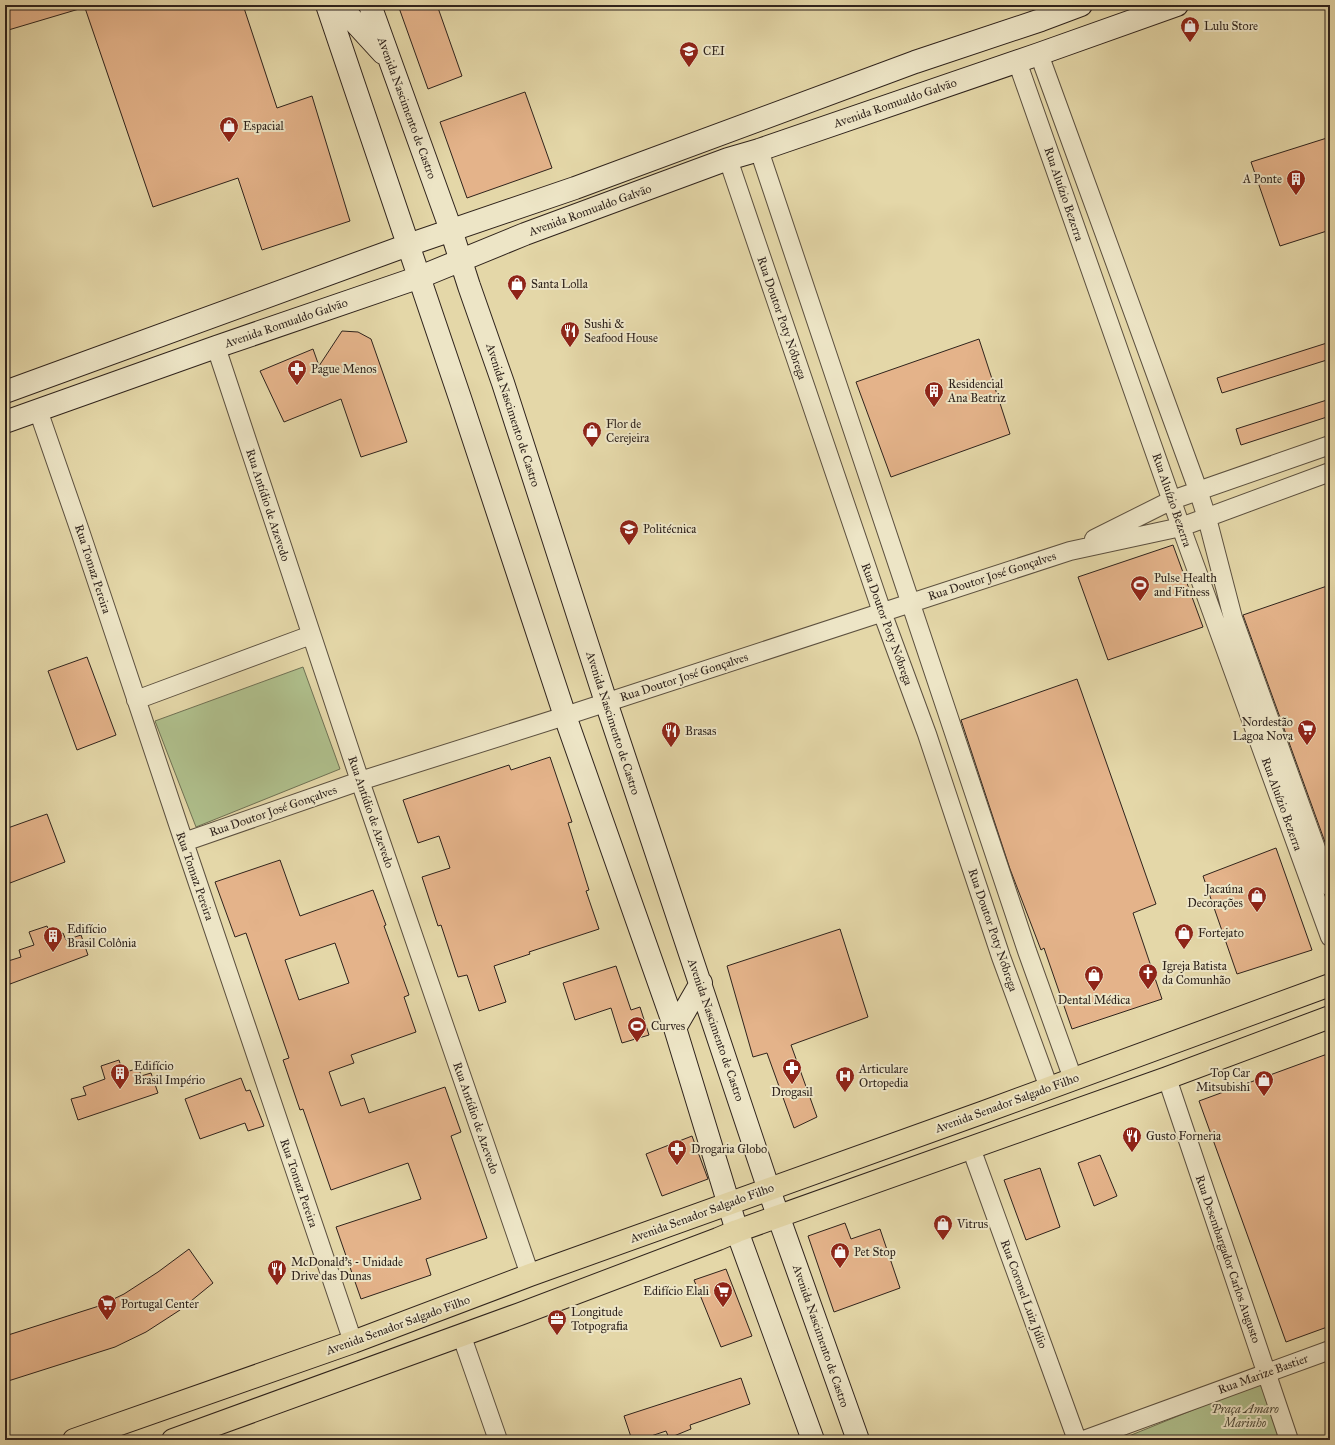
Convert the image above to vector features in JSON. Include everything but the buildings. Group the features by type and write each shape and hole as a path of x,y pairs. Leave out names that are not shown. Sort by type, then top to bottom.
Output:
{"highway":[{"name":"Avenida Senador Salgado Filho","path":"74,1440 353,1342 530,1275 769,1190 1330,985"},
{"path":"184,1438 737,1231 1167,1078 1330,1017"}],"main road":[{"path":"327,5 420,277 565,716 675,1028 737,1231 813,1440"},
{"path":"339,5 390,60"},
{"name":"Avenida Nascimento de Castro","path":"370,5 451,230 505,390 606,702 769,1190 858,1440"},
{"path":"5,392 408,245 575,188 914,62 1041,20 1081,5"},
{"name":"Avenida Romualdo Galvão","path":"5,422 216,347 420,277 525,234 728,159 759,150 1017,62 1176,5"},
{"path":"675,1028 701,983"}],"street":[{"name":"Rua Aluízio Bezerra","path":"1039,54 1198,490 1207,518 1232,618 1239,660 1324,899 1330,937"},
{"name":"Rua Aluízio Bezerra","path":"1017,62 1181,527 1239,660 1330,887"},
{"path":"759,150 953,726 1027,951 1073,1079"},
{"name":"Rua Doutor Poty Nóbrega","path":"728,159 882,612 927,734 1001,957 1049,1088"},
{"name":"Rua Antídio de Azevedo","path":"216,347 360,781 530,1275"},
{"name":"Rua Tomaz Pereira","path":"38,410 353,1342"},
{"name":"Rua Doutor José Gonçalves","path":"1070,550 1172,500 1330,445"},
{"path":"1263,468 1272,492"},
{"name":"Rua Doutor José Gonçalves","path":"184,842 360,781 565,716 1070,550 1181,527 1272,492 1330,472"},
{"path":"136,700 311,636"},
{"path":"927,734 953,726"},
{"path":"1001,957 1027,951"},
{"name":"Rua Desembargador Carlos Augusto","path":"1167,1078 1289,1440"},
{"name":"Rua Coronel Luiz Júlio","path":"971,1148 1076,1440"},
{"path":"461,1334 498,1440"},
{"name":"Rua Marize Bastier","path":"1084,1440 1330,1350"}],"green space":[{"path":"303,667 340,769 196,827 155,721"},
{"name":"Praça Amaro Marinho","path":"1262,1382 1283,1440 1119,1440"}],"place":[{"name":"Lulu Store","path":"1190,43"},
{"name":"CEI","path":"689,68"},
{"name":"Espacial","path":"229,143"},
{"name":"A Ponte","path":"1296,196"},
{"name":"Santa Lolla","path":"517,301"},
{"name":"Sushi & Seafood House","path":"570,348"},
{"name":"Pague Menos","path":"297,386"},
{"name":"Residencial Ana Beatriz","path":"934,408"},
{"name":"Flor de Cerejeira","path":"592,448"},
{"name":"Politécnica","path":"629,546"},
{"name":"Pulse Health and Fitness","path":"1140,602"},
{"name":"Nordestão Lagoa Nova","path":"1307,746"},
{"name":"Brasas","path":"671,748"},
{"name":"Jacaúna Decorações","path":"1257,913"},
{"name":"Fortejato","path":"1184,950"},
{"name":"Edifício Brasil Colônia","path":"53,953"},
{"name":"Igreja Batista da Comunhão","path":"1148,990"},
{"name":"Dental Médica","path":"1094,992"},
{"name":"Curves","path":"637,1043"},
{"name":"Drogasil","path":"792,1085"},
{"name":"Edifício Brasil Império","path":"120,1090"},
{"name":"Articulare Ortopedia","path":"845,1093"},
{"name":"Top Car Mitsubishi","path":"1264,1097"},
{"name":"Gusto Forneria","path":"1132,1153"},
{"name":"Drogaria Globo","path":"677,1166"},
{"name":"Vitrus","path":"943,1241"},
{"name":"Pet Stop","path":"840,1269"},
{"name":"McDonald's - Unidade Drive das Dunas","path":"277,1286"},
{"name":"Edifício Elali","path":"723,1308"},
{"name":"Portugal Center","path":"107,1321"},
{"name":"Longitude Totpografia","path":"557,1336"}]}
